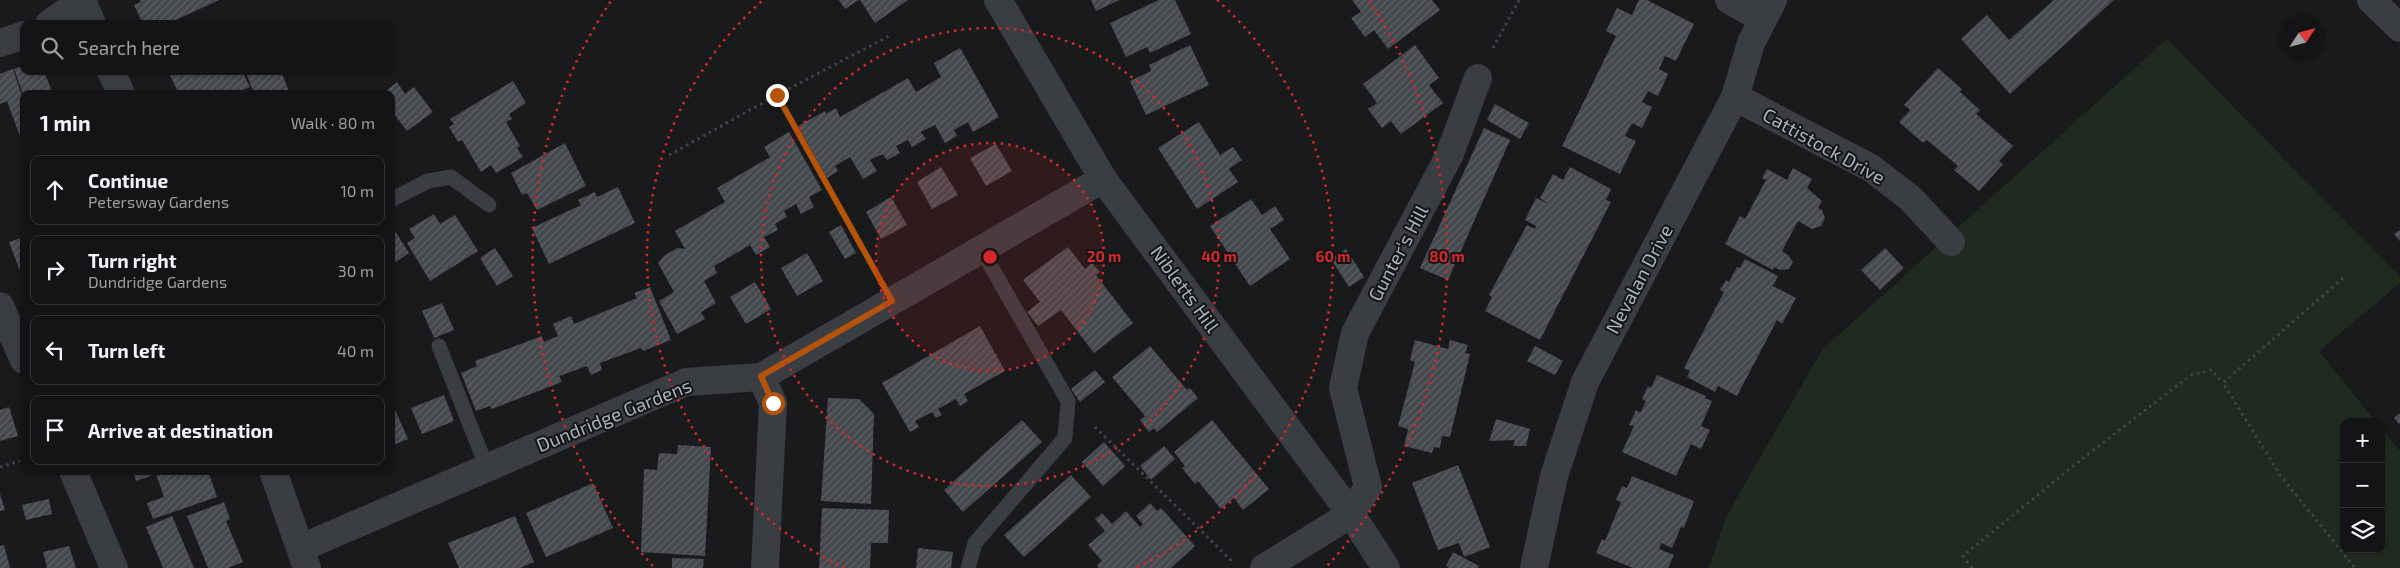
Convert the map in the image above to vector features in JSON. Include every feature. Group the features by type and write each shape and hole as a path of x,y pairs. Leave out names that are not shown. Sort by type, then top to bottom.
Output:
{"street":[{"path":"54,20 82,0 90,20"},
{"name":"Nibletts Hill","path":"998,0 1103,179 1351,514 1386,568"},
{"path":"1729,0 1768,9"},
{"path":"2371,0 2400,28"},
{"name":"Nevalan Drive","path":"1534,568 1554,476 1585,382 1735,97 1751,43 1768,9"},
{"path":"0,43 20,36"},
{"path":"113,75 119,90"},
{"name":"Gunter's Hill","path":"1351,514 1368,487 1343,388 1355,333 1449,156 1478,78"},
{"name":"Cattistock Drive","path":"1735,97 1871,168 1910,198 1951,242"},
{"name":"Dundridge Gardens","path":"304,558 487,468 686,382 761,376 1103,179"},
{"path":"0,306 20,351"},
{"path":"761,376 773,403 765,568"},
{"path":"75,475 114,568"},
{"path":"274,475 304,558"},
{"path":"1264,568 1351,514"}],"lane":[{"path":"395,198 428,180 451,177 489,205"},
{"path":"968,568 975,543 1065,438 1068,401 981,249"},
{"path":"439,346 487,468"}],"path":[{"path":"1478,78 1519,0"},
{"path":"669,155 777,95 890,36"},
{"path":"777,95 892,301"},
{"path":"2223,383 2343,278"},
{"path":"1972,568 1963,556 2082,459 2191,375 2212,370 2223,383 2280,474 2355,568"},
{"path":"1068,401 1239,568"},
{"path":"0,467 20,461"}],"shaded area":[{"path":"2167,39 2400,277 2400,283 2319,351 2373,418 2340,418 2340,553 2385,553 2385,433 2400,451 2400,568 1709,568 1726,517 1822,350"}],"building":[{"path":"140,0 219,0 176,20 141,20 134,5 141,2"},
{"path":"839,0 859,0 845,9"},
{"path":"860,0 908,0 875,23"},
{"path":"1091,0 1119,0 1096,11"},
{"path":"1159,0 1175,0 1191,34 1150,53 1147,47 1126,57 1110,23"},
{"path":"1352,0 1432,0 1440,10 1388,49 1374,30 1365,37 1351,18 1361,12"},
{"path":"1639,0 1647,0 1694,24 1676,61 1665,56 1659,69 1668,74 1658,96 1648,91 1642,102 1652,107 1642,128 1632,123 1625,136 1636,141 1620,174 1562,146 1616,36 1606,31 1617,8 1632,15"},
{"path":"2054,0 2114,0 2010,94 1961,39 1987,15 2009,40"},
{"path":"1190,45 1209,85 1146,115 1130,81 1151,71 1149,65"},
{"path":"1415,45 1439,78 1429,85 1443,103 1401,134 1391,121 1382,128 1368,109 1377,103 1363,84"},
{"path":"960,48 999,117 973,132 968,122 954,130 957,136 945,143 935,125 921,132 926,139 912,147 908,140 896,146 900,153 887,160 883,154 870,160 877,171 863,179 850,157 835,166 838,171 827,178 798,126 825,111 826,114 836,108 840,117 908,78 916,92 941,77 934,63"},
{"path":"20,67 20,75 46,75 51,90 22,90 14,69"},
{"path":"1938,68 1962,89 1960,92 1980,110 1976,114 2013,146 1999,161 2003,164 1979,191 1954,170 1958,166 1927,140 1923,143 1899,122 1910,110 1904,105"},
{"path":"13,69 20,90 20,136 7,101 0,104 0,74"},
{"path":"170,75 244,75 250,87 244,90 177,90"},
{"path":"247,75 283,75 288,90 253,90"},
{"path":"513,81 526,103 509,114 512,119 506,122 520,146 517,148 523,157 496,173 491,165 481,172 462,140 458,142 449,127 454,124 450,119"},
{"path":"397,82 405,94 414,87 433,112 407,131 395,115 395,90 387,90"},
{"path":"1495,104 1529,123 1520,139 1487,120"},
{"path":"1199,122 1220,155 1233,147 1242,160 1229,169 1238,182 1197,209 1158,148"},
{"path":"1484,128 1510,140 1448,280 1420,268"},
{"path":"789,132 822,190 809,197 814,207 801,214 796,204 784,211 787,217 775,224 778,230 764,237 770,247 756,255 750,245 714,266 717,273 704,281 716,303 701,312 705,319 677,334 659,301 674,292 658,263 664,256 677,248 685,249 675,231 725,202 717,188 770,157 764,147"},
{"path":"565,143 586,186 537,210 527,193 522,195 511,173"},
{"path":"996,144 1012,171 986,186 970,158"},
{"path":"941,167 958,195 932,209 917,182"},
{"path":"1570,167 1611,189 1606,200 1611,202 1540,340 1485,311 1492,297 1489,295 1527,225 1535,229 1536,226 1525,220 1536,198 1549,204 1540,198 1553,174 1563,180"},
{"path":"1793,168 1812,179 1807,188 1822,201 1818,208 1822,210 1825,218 1821,226 1812,229 1798,221 1782,251 1793,262 1789,269 1780,270 1774,267 1773,270 1725,244 1740,216 1745,219 1766,180 1762,178 1767,169 1787,180"},
{"path":"618,187 635,223 549,264 532,228 581,205 578,200 595,192 597,197"},
{"path":"891,197 907,225 881,239 866,212"},
{"path":"1251,199 1262,215 1275,206 1284,220 1270,229 1290,259 1250,286 1210,226"},
{"path":"434,214 440,224 455,215 478,251 430,281 407,243 415,238 409,229"},
{"path":"841,225 856,253 845,259 829,232"},
{"path":"2400,230 2400,241 2394,234"},
{"path":"395,231 409,253 395,262"},
{"path":"20,238 20,271 9,242"},
{"path":"1068,247 1085,269 1092,263 1100,272 1096,275 1133,323 1094,353 1061,310 1038,326 1027,312 1040,302 1023,280"},
{"path":"495,248 513,276 497,286 480,258"},
{"path":"1885,248 1904,268 1880,290 1861,270"},
{"path":"1346,249 1364,277 1349,287 1331,259"},
{"path":"807,253 823,281 797,296 781,268"},
{"path":"1745,259 1778,276 1773,286 1796,298 1782,324 1777,320 1737,396 1718,386 1715,392 1687,377 1690,371 1684,368 1724,292 1720,290 1726,280 1729,282 1737,267 1740,268"},
{"path":"755,282 771,309 746,324 730,297"},
{"path":"650,287 671,340 643,351 641,348 600,363 602,370 591,375 587,366 559,376 562,382 492,409 490,406 476,411 461,373 477,366 475,361 542,336 544,342 558,336 553,324 571,316 574,324 637,298 634,293"},
{"path":"442,303 454,330 434,338 422,311"},
{"path":"980,326 1005,371 964,394 968,401 960,406 956,399 938,409 942,415 936,418 932,412 915,421 919,427 910,432 882,383"},
{"path":"1415,340 1448,349 1450,340 1468,345 1465,353 1470,354 1450,437 1442,436 1440,448 1434,447 1432,453 1404,446 1408,429 1398,426 1415,362 1410,360"},
{"path":"1150,346 1187,390 1190,388 1198,398 1157,432 1154,428 1149,432 1140,420 1145,416 1112,377"},
{"path":"1535,346 1563,361 1555,375 1527,361"},
{"path":"1095,370 1105,382 1080,402 1071,389"},
{"path":"1657,375 1706,396 1705,398 1712,401 1701,426 1710,430 1701,449 1691,444 1676,476 1622,452 1634,426 1629,425 1636,410 1640,413 1646,401 1642,399 1648,386 1651,388"},
{"path":"444,395 454,421 422,434 411,408"},
{"path":"828,398 859,399 874,414 871,504 821,501"},
{"path":"9,407 18,436 0,441 0,410"},
{"path":"395,410 408,439 395,444"},
{"path":"2400,413 2400,425 2394,418"},
{"path":"1496,419 1530,429 1526,446 1513,446 1515,440 1489,441"},
{"path":"1022,420 1042,442 963,512 944,490"},
{"path":"1212,420 1269,489 1243,510 1234,498 1221,509 1198,481 1195,484 1182,468 1185,466 1174,452"},
{"path":"1104,442 1125,466 1103,486 1082,462"},
{"path":"678,445 711,447 705,556 641,552 644,469 657,470 659,453 677,454"},
{"path":"1164,446 1175,459 1151,480 1140,466"},
{"path":"1458,465 1490,547 1464,557 1459,543 1438,550 1412,483"},
{"path":"134,475 153,475 136,481"},
{"path":"156,475 209,475 217,497 153,519 147,503 164,497"},
{"path":"1071,475 1091,497 1024,557 1004,535"},
{"path":"1632,476 1694,501 1684,528 1681,527 1672,548 1661,543 1659,549 1674,555 1668,568 1633,568 1596,553 1602,539 1605,541 1621,502 1616,500 1622,486 1627,488"},
{"path":"593,483 613,528 546,557 526,513"},
{"path":"0,494 5,510 0,511"},
{"path":"49,499 52,514 26,520 22,505"},
{"path":"224,502 230,519 226,521 243,562 228,568 208,568 187,516"},
{"path":"1150,503 1157,511 1161,508 1195,546 1171,568 1099,568 1097,565 1102,561 1088,545 1105,531 1095,519 1102,513 1112,524 1126,511 1140,527 1143,524 1136,516"},
{"path":"822,508 889,510 888,543 871,543 870,568 819,568"},
{"path":"172,516 194,568 163,568 146,527"},
{"path":"515,516 534,562 520,568 459,568 448,543"},
{"path":"4,545 10,568 0,568 0,546"},
{"path":"69,546 76,568 47,568 43,552"},
{"path":"918,548 953,552 951,568 916,568"},
{"path":"1453,552 1479,566 1478,568 1449,568 1446,566"},
{"path":"672,558 704,559 703,568 672,568"}],"route":[{"path":"773,403 761,376 892,301 777,95"}]}
